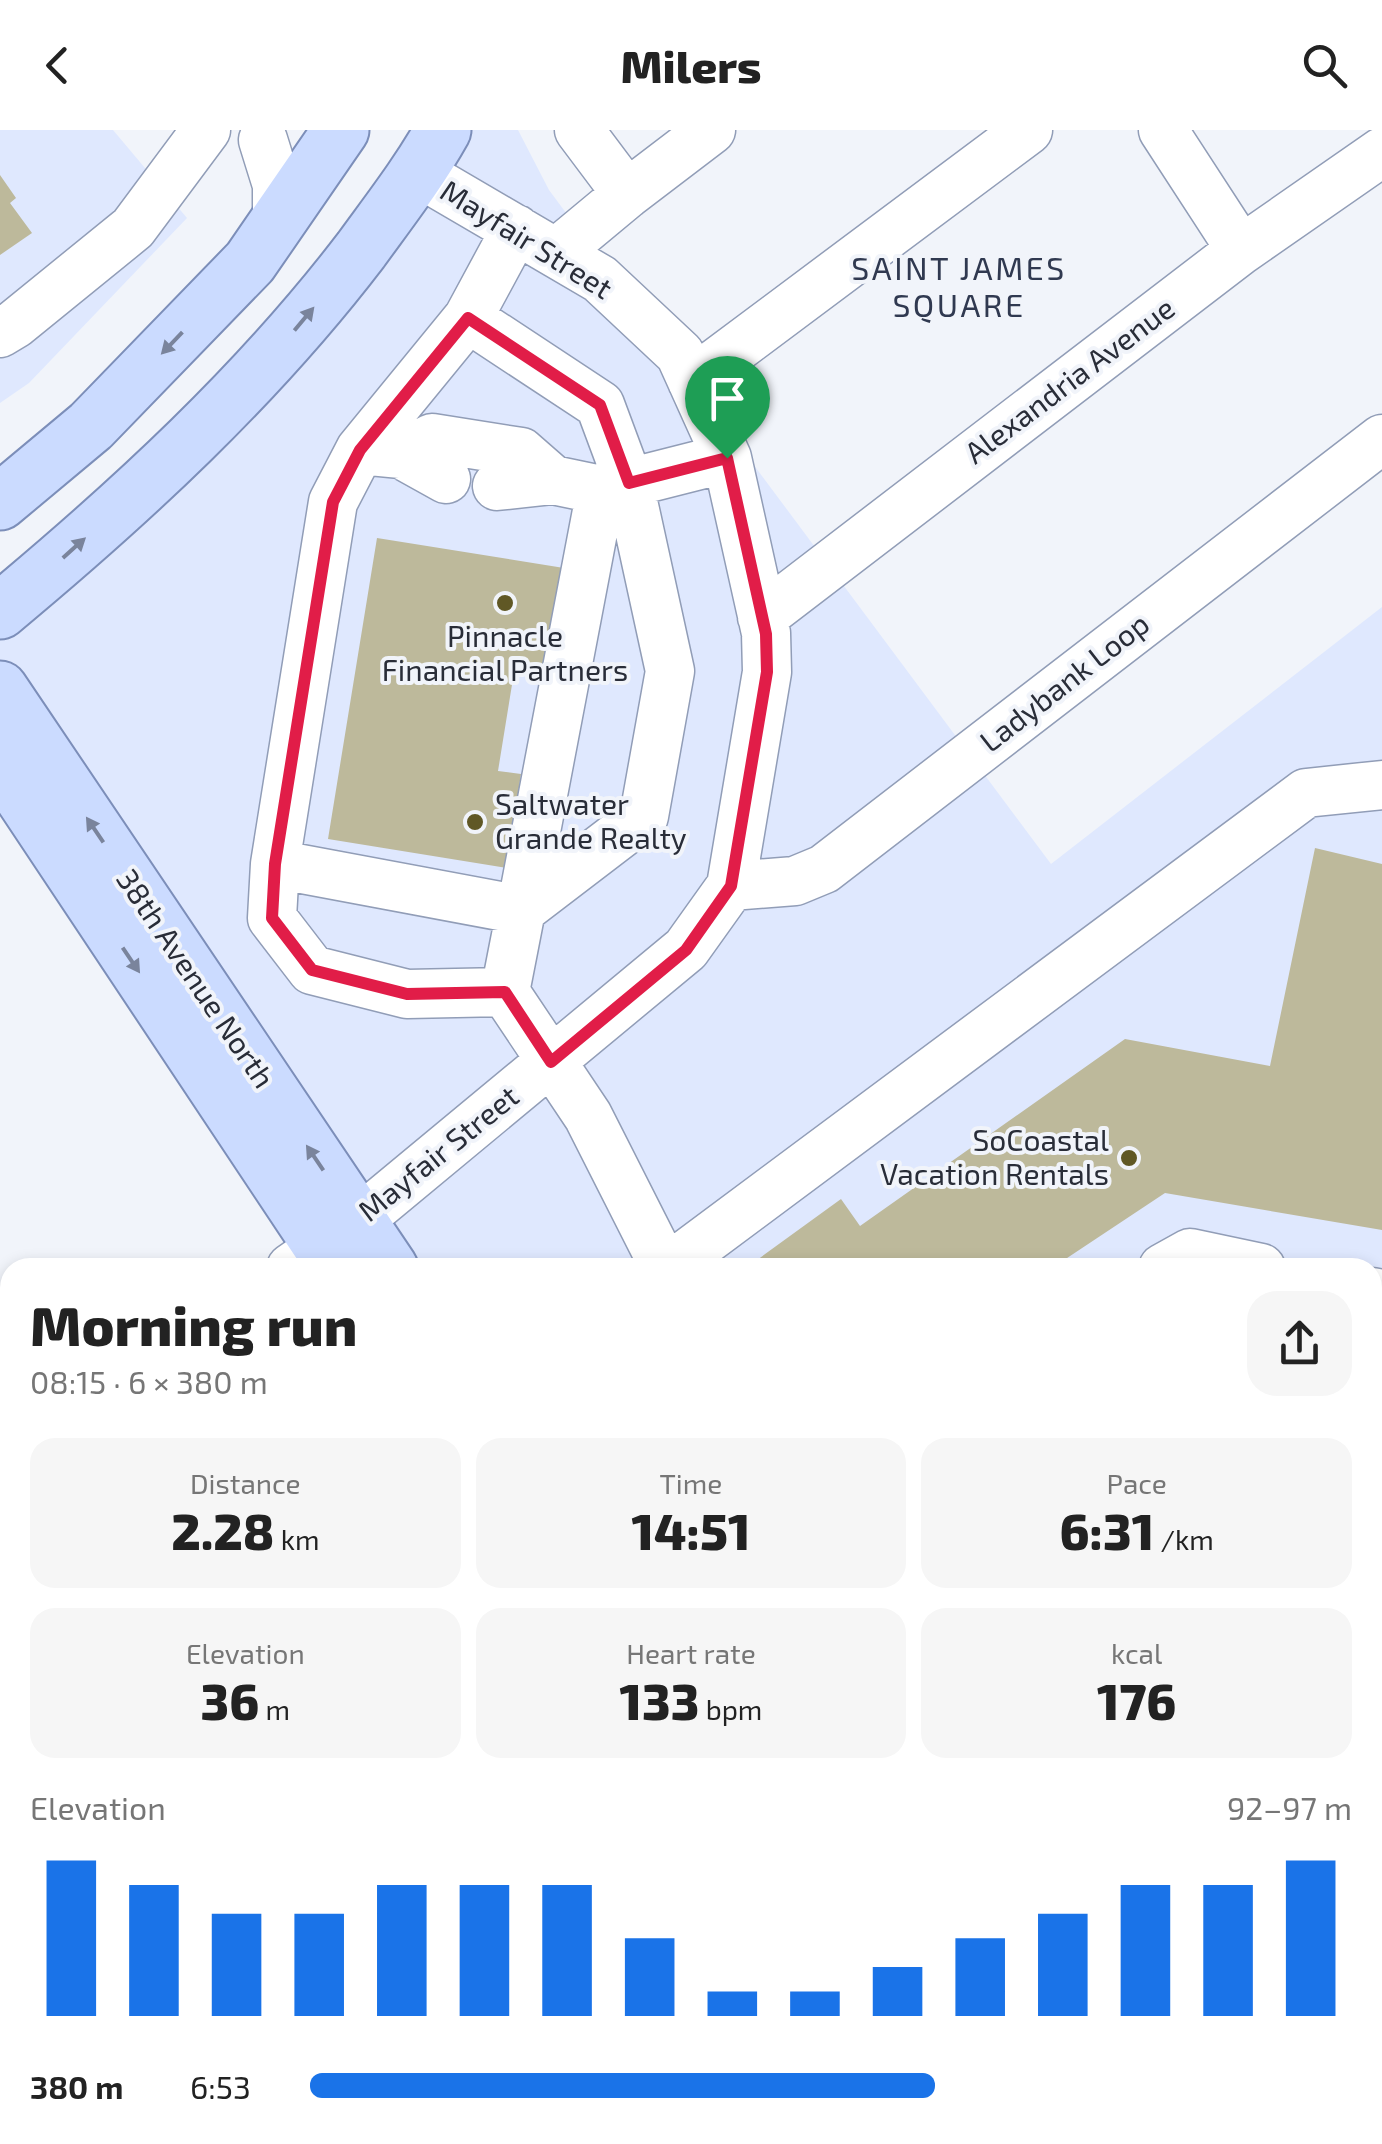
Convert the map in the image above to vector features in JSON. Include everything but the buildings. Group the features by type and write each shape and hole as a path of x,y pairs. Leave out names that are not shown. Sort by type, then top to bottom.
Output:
{"main road":[{"path":"0,502 92,426 250,262 341,130"},
{"path":"0,612 160,469 256,376 343,273 431,151"},
{"name":"38th Avenue North","path":"0,689 327,1251"},
{"name":"38th Avenue North","path":"0,762 327,1251 353,1258"}],"street":[{"path":"0,333 133,228 206,130"},
{"path":"277,224 277,185 252,135 319,130"},
{"path":"579,130 627,194"},
{"path":"556,253 711,130"},
{"path":"692,381 1028,130"},
{"path":"1162,130 1241,250"},
{"name":"Mayfair Street","path":"327,1251 686,950 731,886 767,672 762,617 727,458 680,354 600,279 516,229 431,151"},
{"name":"Alexandria Avenue","path":"762,617 1241,250 1382,152"},
{"path":"505,992 407,994 312,970 272,918 275,864 333,502 380,452 468,318 516,229"},
{"path":"275,864 521,910 644,816 670,671 615,486 600,405 468,318"},
{"path":"380,452 432,438 521,452 553,480"},
{"name":"Ladybank Loop","path":"731,886 794,881 824,869 1382,439"},
{"path":"380,452 446,479"},
{"path":"496,486 553,480 615,486 727,458"},
{"path":"615,486 505,992 588,1116 662,1258"},
{"path":"680,1258 1306,793 1382,785"},
{"path":"1181,1258 1190,1253 1213,1258"}],"shaded area":[{"path":"0,130 113,130 187,218 29,383 0,403"},
{"path":"443,130 518,130 549,190 1051,864 1382,607 1382,1258 384,1258 0,689 0,611"}],"place":[{"name":"Pinnacle Financial Partners","path":"505,603"},
{"name":"Saltwater Grande Realty","path":"475,822"},
{"name":"SoCoastal Vacation Rentals","path":"1129,1158"}],"district":[{"name":"SAINT JAMES SQUARE","path":"959,288"}],"route":[{"path":"468,318 600,405 629,483 727,458 766,634 767,672 731,886 686,950 551,1062 505,992 407,994 312,970 272,918 275,864 333,502 360,450 468,318"}]}
